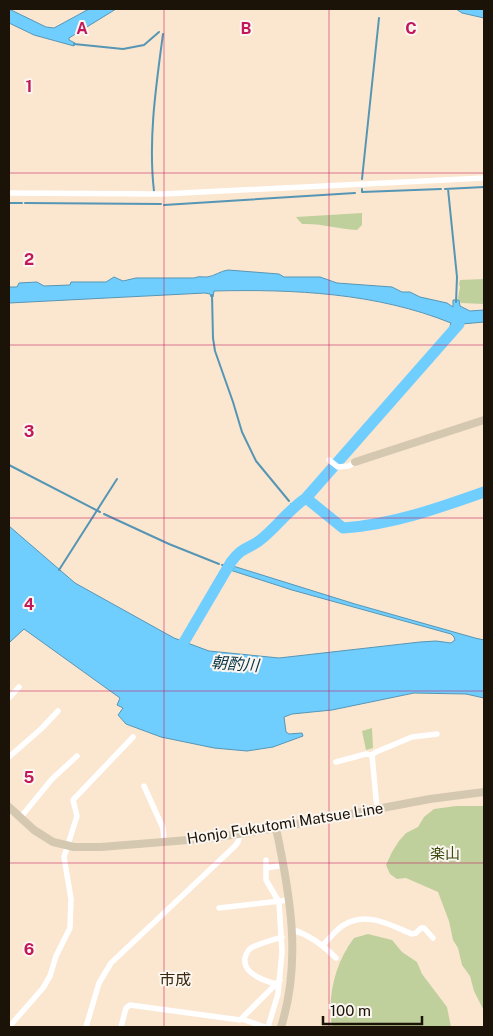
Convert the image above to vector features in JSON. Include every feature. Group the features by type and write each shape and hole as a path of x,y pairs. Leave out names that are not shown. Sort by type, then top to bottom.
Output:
{"main road":[{"path":"355,462 484,420"},
{"name":"Honjo Fukutomi Matsue Line","path":"9,807 48,840 66,846 100,847 240,834 430,799 484,792"},
{"path":"276,828 284,864 293,930 290,988 281,1027"}],"street":[{"path":"9,193 163,194 484,178"},
{"path":"329,460 338,467 349,466 355,462"},
{"path":"9,698 19,687"},
{"path":"9,757 41,730 58,711"},
{"path":"336,762 366,754 372,755 412,737 437,734"},
{"path":"9,1027 43,988 70,928 70,899 64,857 77,816 72,803 74,797 133,737"},
{"path":"372,755 377,809"},
{"path":"20,818 52,779 77,756"},
{"path":"144,786 163,828 164,841"},
{"path":"86,1027 99,983 111,964 238,842 240,834"},
{"path":"266,860 266,880 279,902 282,937 275,1006 268,1027"},
{"path":"266,868 284,864"},
{"path":"219,908 289,900"},
{"path":"322,945 342,926 367,918 412,934 416,934 421,928 424,928 433,938"},
{"path":"293,930 301,932 322,945 336,958"},
{"path":"278,982 259,978 246,966 244,961 250,948 282,937"},
{"path":"121,1027 126,1008 130,1005 236,1020 242,1018 278,982"},
{"path":"242,1018 264,1027"}],"green space":[{"path":"362,213 362,225 357,230 316,224 302,224 296,217"},
{"path":"484,279 484,304 461,303 458,298 460,280"},
{"path":"372,728 373,748 366,750 362,731"},
{"name":"楽山","path":"456,806 484,806 484,1011 474,991 470,976 462,965 458,948 453,940 449,921 438,892 406,878 397,879 390,874 386,865 399,841 406,833 418,827 424,817 434,809"},
{"path":"368,934 392,940 402,952 417,962 422,974 447,1007 451,1027 332,1027 332,992 337,969 354,938"}],"water":[{"path":"9,9 46,27 54,28 89,9 116,9 69,38 69,40 75,43 74,46 34,35 9,23"},
{"path":"456,9 484,9 484,18 462,13"},
{"path":"228,270 279,274 284,277 320,277 337,283 392,287 402,292 410,292 420,297 447,303 453,307 453,300 459,300 460,306 470,311 484,310 484,322 462,324 453,336 448,333 451,323 423,313 365,299 305,292 214,291 213,297 205,293 9,303 9,287 17,287 19,283 37,282 44,286 70,285 71,282 106,282 114,277 123,281 136,278 194,278 207,277"},
{"name":"朝酌川","path":"9,526 75,583 174,638 209,651 279,658 420,642 436,641 451,643 455,640 451,634 292,590 230,570 233,566 355,604 484,640 484,698 466,694 414,693 332,710 292,714 284,717 286,732 289,734 302,733 303,736 273,747 247,751 214,748 161,737 126,724 118,715 123,708 117,705 120,698 24,629 10,642"}],"waterway":[{"path":"362,179 379,18"},
{"path":"74,44 123,49 144,45 159,32"},
{"path":"154,191 152,133 163,34"},
{"path":"445,189 484,187"},
{"path":"362,189 362,192 441,189"},
{"path":"448,189 457,277 456,302"},
{"path":"164,205 355,193"},
{"path":"9,203 22,203"},
{"path":"25,203 161,204"},
{"path":"212,295 215,351 242,432 256,461 289,501"},
{"path":"177,654 235,557 241,551 259,541 306,498 459,324"},
{"path":"9,465 100,512"},
{"path":"59,570 117,479"},
{"path":"306,498 343,528 397,520 484,492"},
{"path":"104,514 169,544 219,564"},
{"path":"222,565 230,565 233,568"}],"district":[{"name":"市成","path":"175,979"}]}
